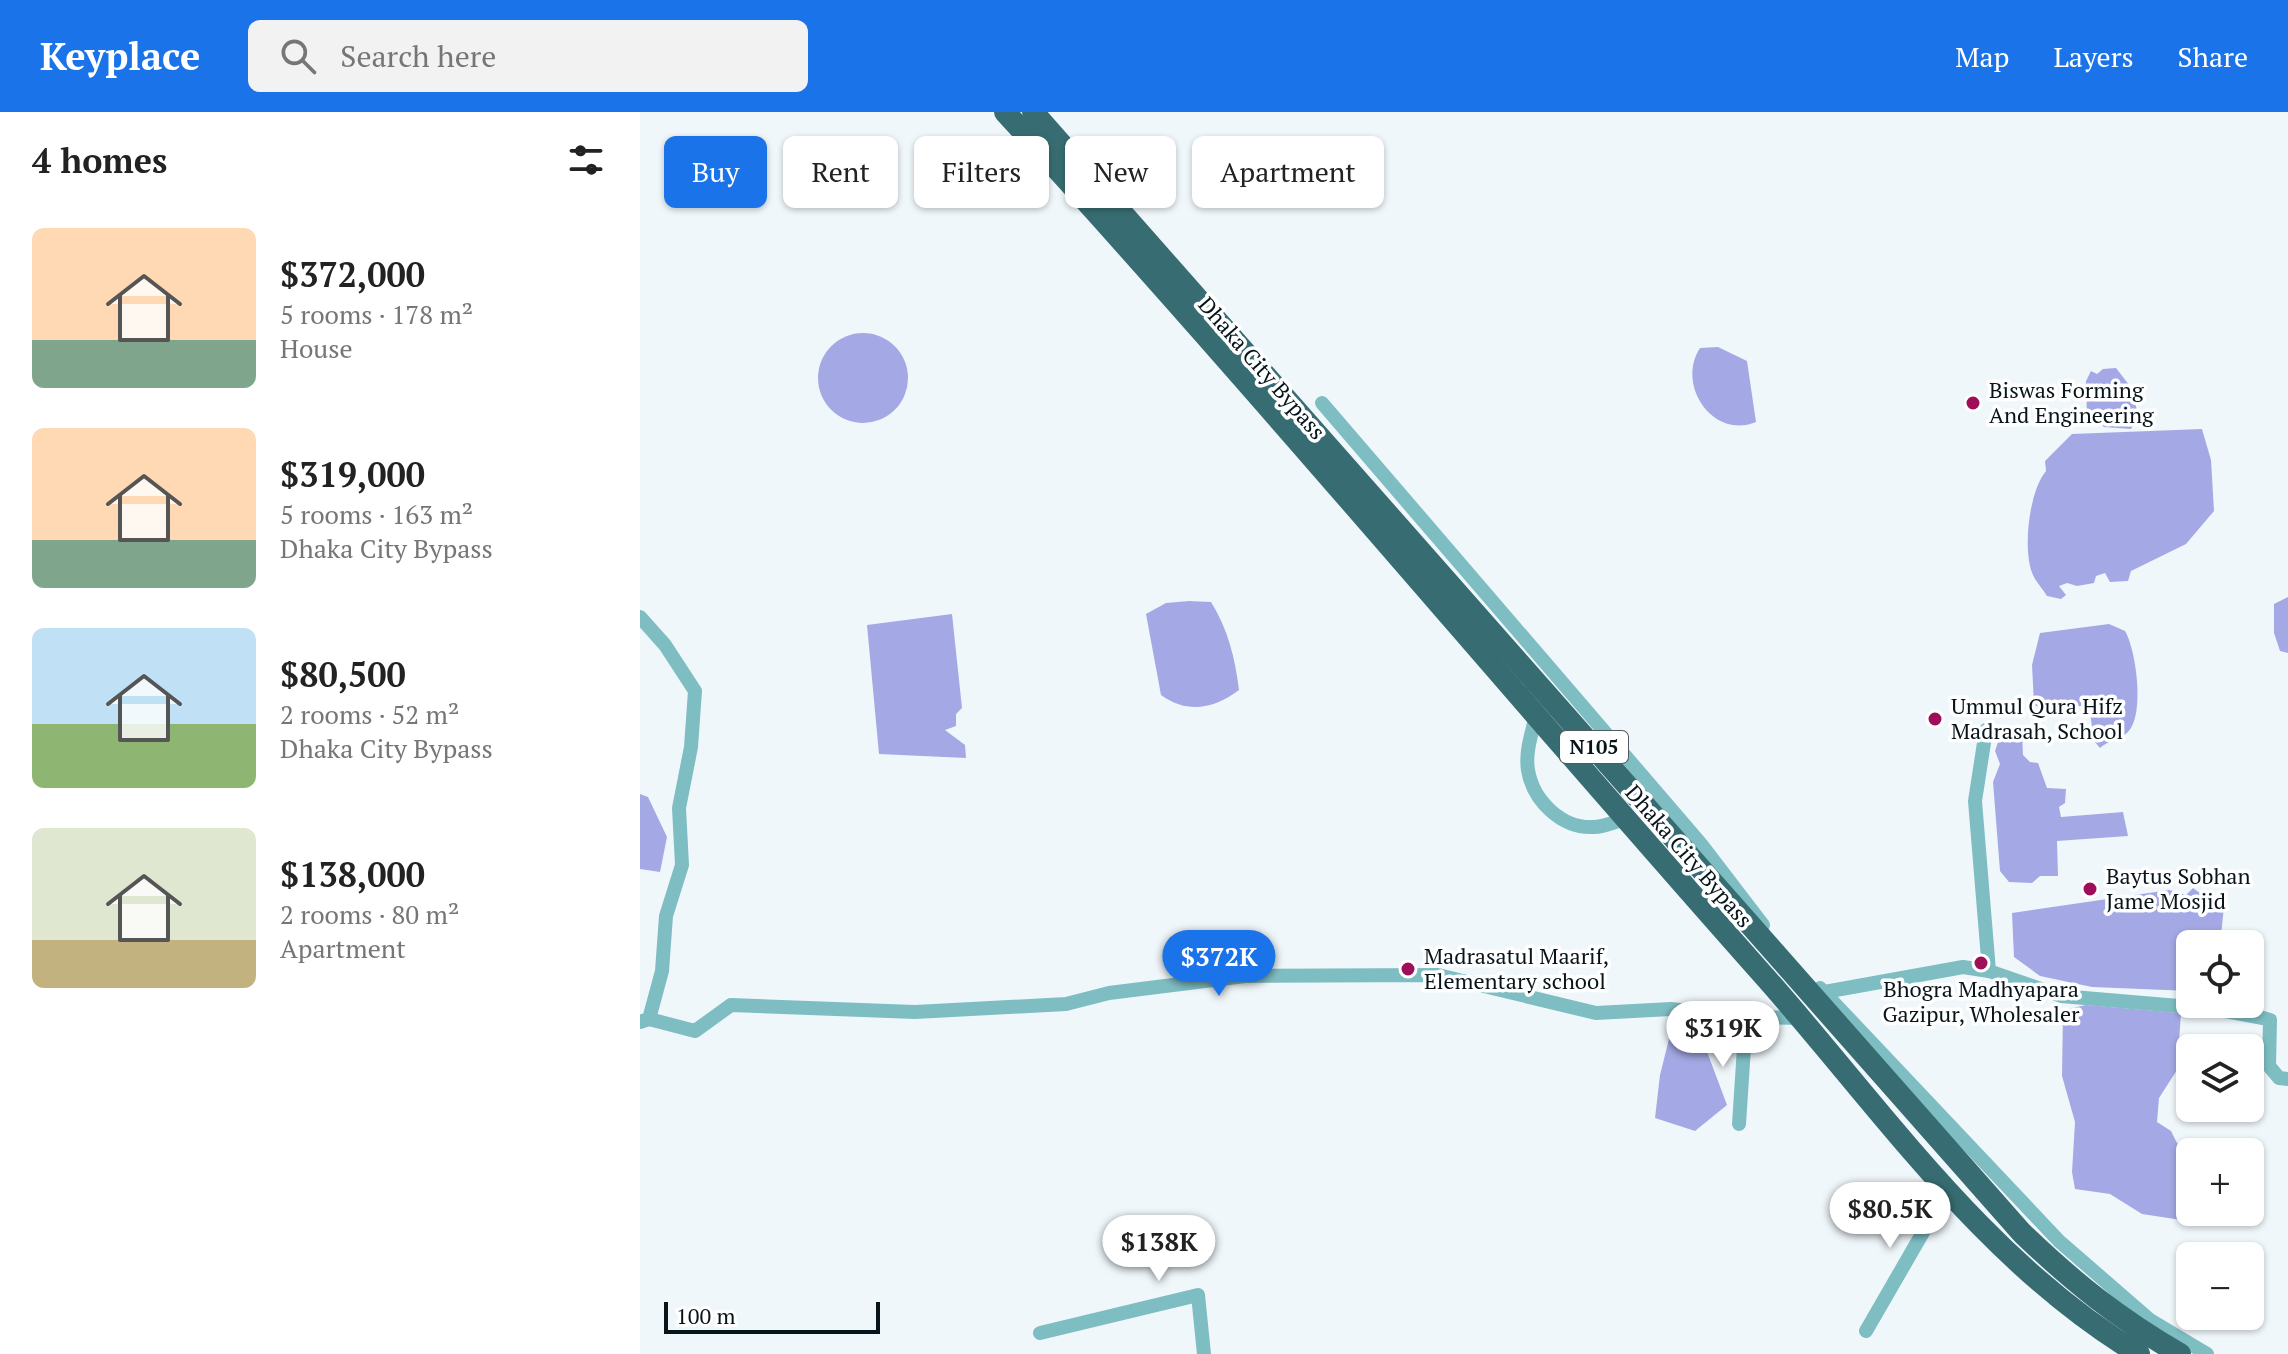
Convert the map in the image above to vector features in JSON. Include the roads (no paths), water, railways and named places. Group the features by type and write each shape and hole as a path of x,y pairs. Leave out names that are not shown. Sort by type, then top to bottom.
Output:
{"highway":[{"path":"1005,112 1421,579 1624,819 1948,1189 2023,1264 2114,1347 2139,1354"},
{"name":"Dhaka City Bypass","path":"1033,112 1114,199 1817,994 2022,1233 2080,1288 2130,1325 2180,1354"}],"street":[{"path":"1322,403 1817,994 2059,1241 2150,1320 2207,1354"},
{"path":"640,617 665,645 695,691 691,747 679,808 682,865 666,916 662,971 644,1021 695,1031 731,1005 915,1012 1066,1004 1109,993 1245,976 1438,975 1596,1013 1671,1009 1746,1017 1801,1018"},
{"path":"1536,715 1527,751 1528,772 1548,808 1563,822 1593,827 1624,819"},
{"path":"1986,730 1975,801 1989,971"},
{"path":"1817,994 1963,967 1989,971 2061,996 2214,1009 2270,1020 2269,1066 2279,1078 2288,1079"},
{"path":"1739,1124 1746,1017"},
{"path":"1866,1331 1948,1189"},
{"path":"1040,1333 1198,1295 1204,1354"}],"water":[{"path":"863,333 880,336 895,346 905,361 908,378 905,395 895,410 880,420 863,423 846,420 831,410 821,395 818,378 821,361 831,346 846,336"},
{"path":"1718,347 1747,361 1756,422 1740,425 1725,423 1702,405 1692,377 1694,362 1700,348"},
{"path":"2116,368 2133,390 2138,417 2131,429 2104,427 2096,418 2087,419 2086,381 2091,371 2097,374 2103,369"},
{"path":"2202,429 2211,460 2214,511 2186,544 2131,571 2128,581 2110,582 2105,573 2096,576 2094,583 2059,586 2066,595 2061,599 2047,596 2033,575 2028,551 2032,506 2035,492 2046,471 2045,461 2072,434"},
{"path":"2288,597 2288,653 2280,651 2274,633 2274,604"},
{"path":"1211,602 1217,612 1230,644 1239,690 1220,701 1200,707 1181,705 1161,695 1146,614 1166,603"},
{"path":"952,614 962,708 956,714 956,726 945,730 965,745 966,758 879,754 867,625"},
{"path":"2109,624 2125,631 2129,640 2138,698 2133,725 2127,733 2100,748 2094,741 2089,705 2041,710 2034,704 2032,665 2040,633"},
{"path":"2022,732 2023,755 2030,762 2038,763 2047,788 2066,789 2065,803 2059,807 2061,817 2123,812 2128,836 2057,841 2058,876 2040,876 2032,883 2009,882 2000,871 1993,782 2000,764 1995,751 2001,733"},
{"path":"640,794 648,797 667,837 660,872 640,869"},
{"path":"2193,888 2204,896 2213,894 2224,907 2222,930 2176,930 2176,990 2092,987 2040,976 2014,957 2012,913 2169,890 2186,895"},
{"path":"2086,1005 2176,1013 2176,1018 2181,1018 2180,1034 2176,1034 2176,1072 2159,1098 2157,1122 2171,1131 2176,1141 2176,1219 2142,1214 2110,1194 2075,1189 2072,1172 2075,1122 2062,1076 2063,1010"},
{"path":"1669,1039 1706,1049 1727,1105 1695,1131 1655,1118 1660,1075"}],"place":[{"name":"Biswas Forming And Engineering","path":"1973,403"},
{"name":"Ummul Qura Hifz Madrasah, School","path":"1935,719"},
{"name":"Baytus Sobhan Jame Mosjid","path":"2090,889"},
{"name":"Bhogra Madhyapara Gazipur, Wholesaler","path":"1981,963"},
{"name":"Madrasatul Maarif, Elementary school","path":"1408,969"}]}
